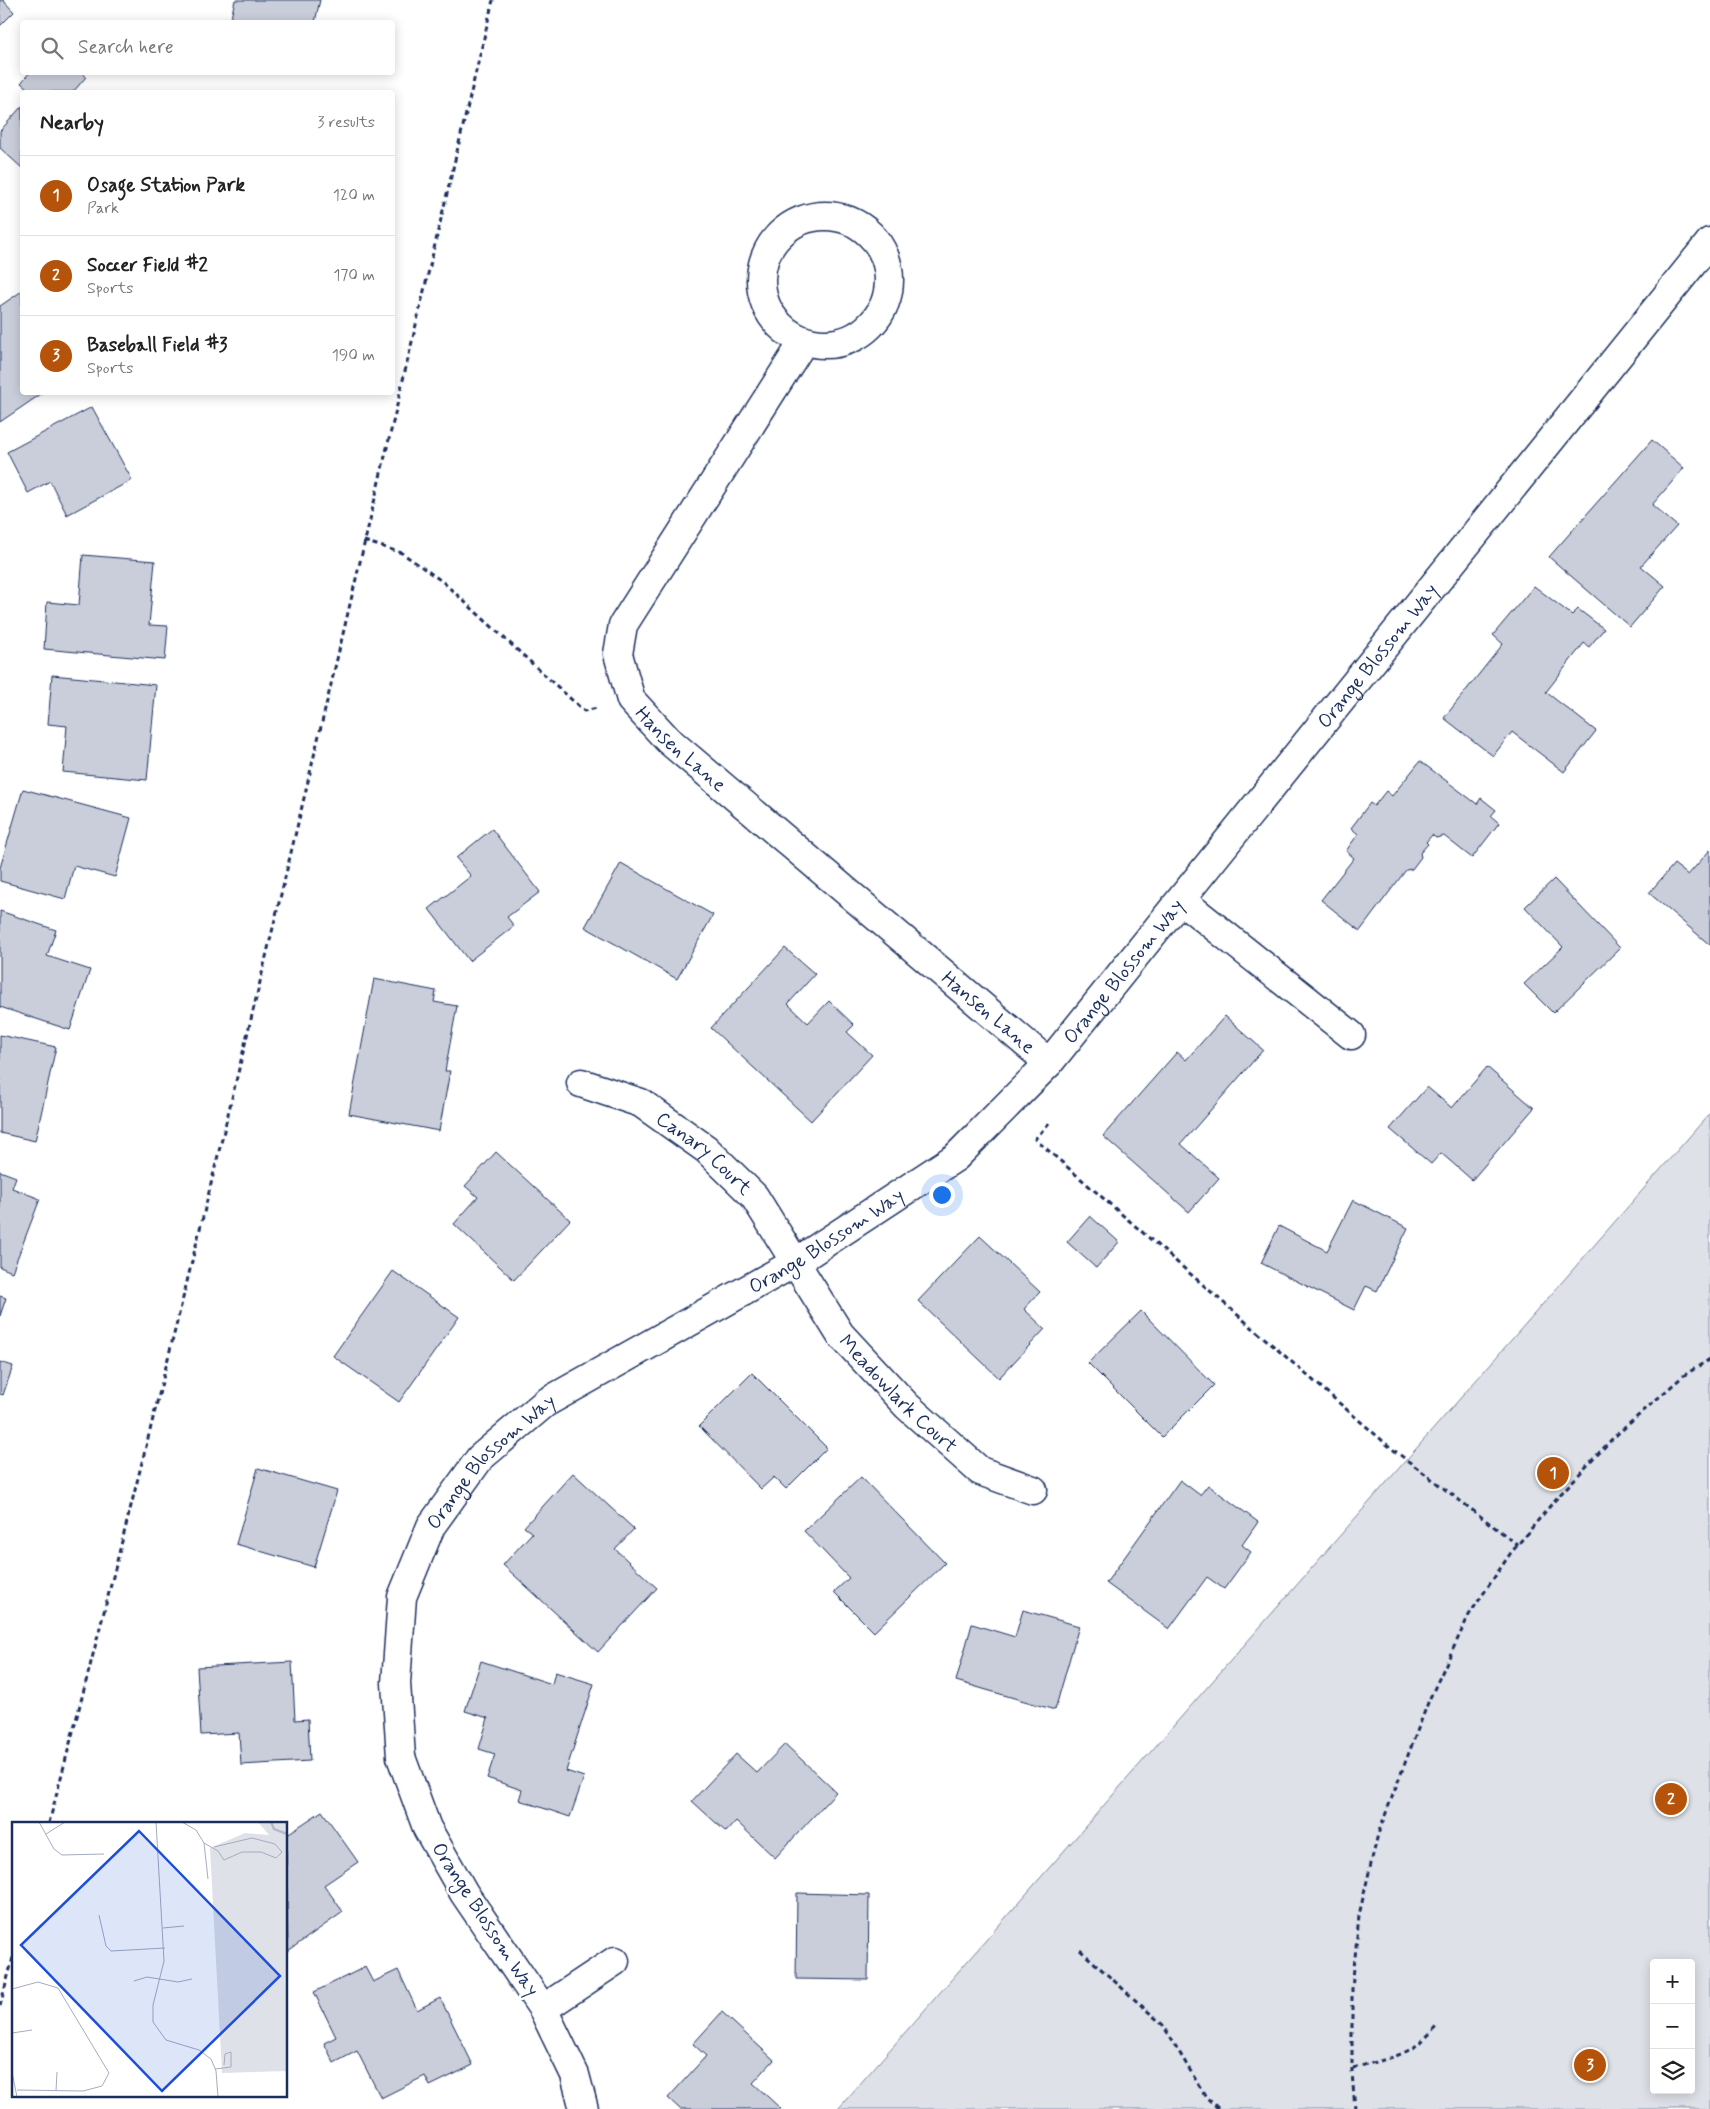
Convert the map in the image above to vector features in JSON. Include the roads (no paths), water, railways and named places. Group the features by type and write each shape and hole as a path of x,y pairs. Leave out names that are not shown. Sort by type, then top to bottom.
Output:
{"street":[{"path":"812,216 833,216 854,222 876,241 884,253 890,274 888,295 880,315 865,331 846,341 825,344 804,341 785,331 771,315 762,296 760,276 765,255 776,237 792,224 812,216"},
{"name":"Orange Blossom Way","path":"584,2109 575,2075 543,2009 464,1893 427,1828 401,1757 396,1683 402,1597 431,1526 480,1458 545,1404 796,1262 956,1158 1049,1063 1710,242"},
{"name":"Hansen Lane","path":"804,341 623,624 618,654 631,700 668,740 1049,1063"},
{"path":"1181,900 1351,1035"},
{"name":"Canary Court","path":"581,1083 640,1103 706,1149 754,1196 796,1262"},
{"name":"Meadowlark Court","path":"796,1262 840,1334 907,1406 980,1471 1033,1490"},
{"path":"543,2009 615,1961"}],"place":[{"name":"Osage Station Park","path":"1553,1473"},
{"name":"Soccer Field #2","path":"1671,1799"},
{"name":"Baseball Field #3","path":"1590,2065"}]}
